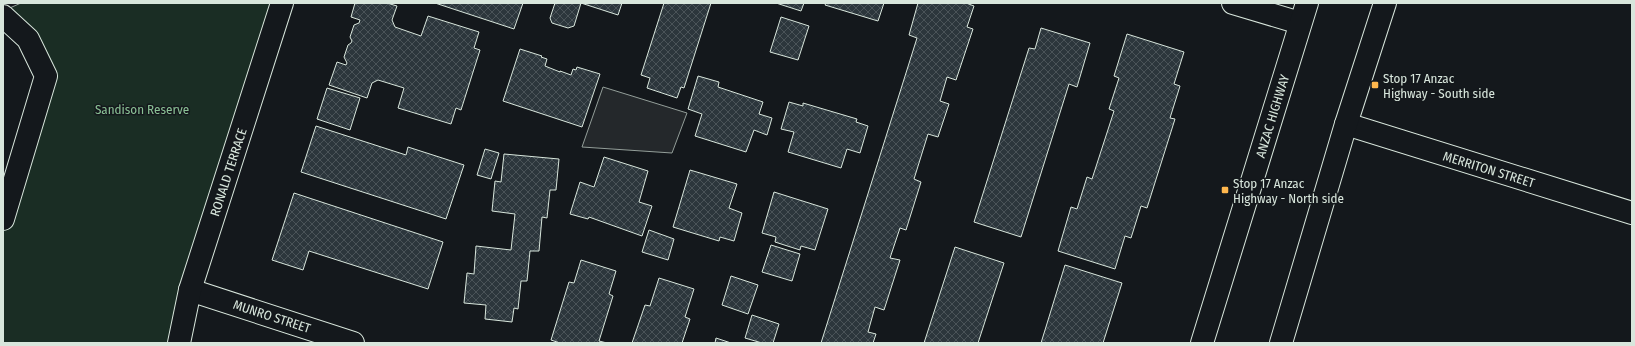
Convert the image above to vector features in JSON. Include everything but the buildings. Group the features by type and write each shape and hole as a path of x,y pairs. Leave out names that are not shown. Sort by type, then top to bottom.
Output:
{"main road":[{"name":"RONALD TERRACE","path":"179,343 190,290 282,3"},
{"path":"1234,3 1300,23"},
{"name":"ANZAC HIGHWAY","path":"1202,343 1307,3"},
{"path":"1281,343 1346,124 1385,3"},
{"path":"3,16 28,39 46,76 3,219"},
{"name":"MERRITON STREET","path":"1346,124 1632,213"},
{"name":"MUNRO STREET","path":"190,290 353,343"}],"green space":[{"name":"Sandison Reserve","path":"21,3 282,3 179,343 3,343 3,219 46,76 3,11"}],"shaded area":[{"path":"603,87 687,113 672,153 582,147"}],"place":[{"name":"Stop 17 Anzac Highway - South side","path":"1375,85"},
{"name":"Stop 17 Anzac Highway - North side","path":"1225,190"}]}
